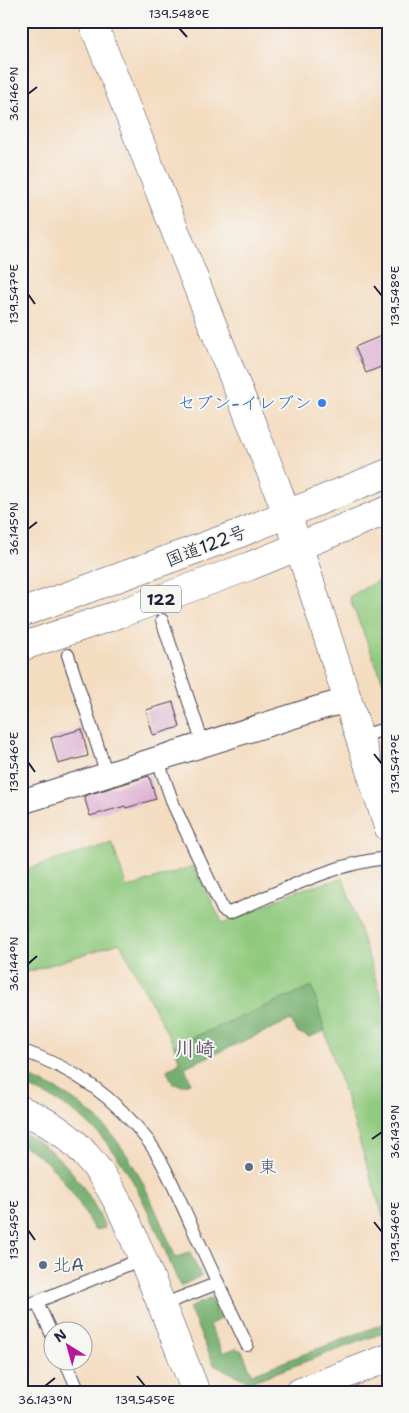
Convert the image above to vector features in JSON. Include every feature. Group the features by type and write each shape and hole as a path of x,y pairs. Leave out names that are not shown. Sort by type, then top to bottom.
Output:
{"main road":[{"path":"92,21 214,326 299,547 388,827"},
{"name":"国道122号","path":"21,612 110,582 286,515 388,473"},
{"name":"国道122号","path":"21,648 119,614 299,547 388,510"},
{"path":"21,1110 52,1126 85,1153 97,1168 122,1210 196,1392"},
{"path":"300,1392 388,1358"}],"street":[{"path":"21,802 157,758 348,700"}],"lane":[{"path":"162,620 203,744"},
{"path":"68,654 107,775"},
{"path":"359,737 388,728"},
{"path":"157,758 174,806 223,910 229,913 336,869 369,860 388,858"},
{"path":"21,1050 64,1067 92,1084 118,1107 149,1143 166,1172 247,1345"},
{"path":"21,1308 142,1258"},
{"path":"162,1305 218,1282"},
{"path":"37,1302 45,1320"},
{"path":"69,1370 79,1392"}],"green space":[{"path":"388,575 388,694 349,597"},
{"path":"112,843 127,888 193,866 223,924 296,891 343,878 388,1017 388,1232 311,987 174,1046 120,943 21,974 21,871"},
{"path":"312,986 325,1031 309,1037 297,1032 291,1020 185,1067 191,1083 183,1085 173,1084 167,1070 180,1062 174,1046"},
{"path":"21,1074 54,1088 81,1105 103,1125 121,1146 136,1171 150,1197 176,1258 190,1252 201,1276 180,1286 139,1193 105,1140 82,1118 54,1100 21,1085"},
{"path":"21,1132 49,1150 72,1172 91,1199 105,1228 94,1230 73,1193 55,1171 45,1161 21,1145"},
{"path":"211,1298 220,1319 209,1325 223,1353 236,1348 242,1351 252,1374 388,1322 388,1331 250,1382 214,1365 189,1308"}],"building":[{"path":"388,333 388,364 366,373 355,347"},
{"path":"173,702 180,727 153,735 146,710"},
{"path":"82,729 88,756 58,764 51,738"},
{"path":"149,776 156,799 90,816 84,796"}],"place":[{"name":"セブン-イレブン","path":"322,403"},
{"name":"東","path":"249,1167"},
{"name":"北A","path":"43,1265"}],"district":[{"name":"川崎","path":"195,1049"}]}
